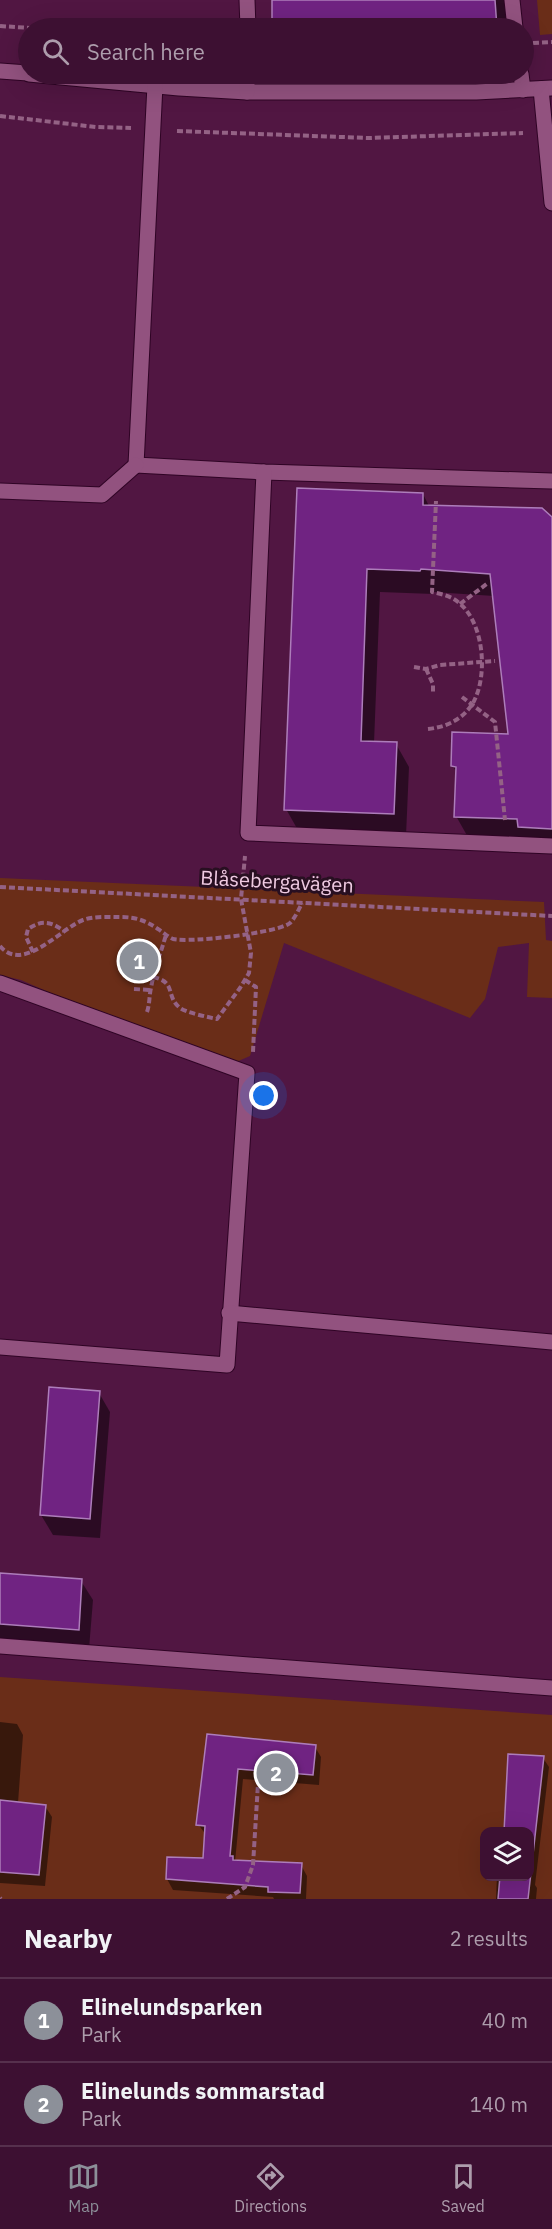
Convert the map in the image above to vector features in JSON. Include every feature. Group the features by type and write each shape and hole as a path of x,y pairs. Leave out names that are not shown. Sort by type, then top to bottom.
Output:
{"street":[{"path":"248,0 248,18"},
{"path":"512,0 514,18"},
{"path":"0,71 18,72"},
{"path":"144,84 247,92 546,89 552,203"},
{"path":"247,84 247,92"},
{"path":"522,84 523,90"},
{"path":"136,465 155,85"},
{"path":"0,491 102,495 136,465 264,472 552,481"},
{"path":"264,472 248,832 552,846"},
{"path":"0,983 248,1073 227,1365 0,1347"},
{"path":"229,1313 552,1342"},
{"path":"0,1646 552,1688"}],"path":[{"path":"0,26 18,27"},
{"path":"534,43 552,42"},
{"path":"0,116 96,127 369,138 529,133"},
{"path":"428,729 450,724 461,717 472,704 479,685 482,653 474,623 460,604 432,591 437,478"},
{"path":"460,604 488,583"},
{"path":"414,668 426,669 440,665 495,661"},
{"path":"426,669 433,684 433,692"},
{"path":"462,697 495,722 505,827"},
{"path":"153,977 163,979 168,983 174,1000 180,1008 217,1019 245,980 249,973 251,953 241,899 248,832"},
{"name":"Blåsebergavägen","path":"0,887 552,916"},
{"path":"0,946 3,950 17,955 33,952 85,919 138,918 171,938 186,941 272,930 290,923 302,903"},
{"path":"33,952 26,937 28,929 38,922 54,924 64,931"},
{"path":"146,1015 153,977 166,935"},
{"path":"245,980 256,987 253,1060 248,1073"},
{"path":"134,989 150,990"},
{"path":"227,1899 245,1887 253,1865 258,1784"}],"shaded area":[{"path":"537,0 552,0 552,34 540,35"},
{"path":"0,878 544,902 546,940 552,941 552,998 527,997 529,943 498,947 485,999 470,1018 284,943 250,1056 222,1068 21,980 0,975"},
{"path":"0,1677 552,1715 552,1899 0,1899"}],"building":[{"path":"272,0 495,0 496,18 272,18"},
{"path":"297,488 423,493 423,505 542,508 552,517 552,829 518,827 517,819 454,817 456,767 451,766 452,732 508,734 490,574 421,569 420,571 367,569 361,741 397,742 394,814 284,810"},
{"path":"49,1387 100,1391 90,1519 40,1515"},
{"path":"0,1573 82,1579 79,1630 0,1624"},
{"path":"207,1734 316,1745 313,1775 238,1769 230,1856 233,1856 233,1860 302,1863 300,1893 268,1892 268,1887 166,1879 167,1857 203,1858 205,1826 196,1825"},
{"path":"508,1754 544,1756 534,1845 534,1827 504,1827"},
{"path":"0,1800 46,1805 39,1875 0,1872"},
{"path":"500,1881 530,1881 528,1899 498,1899"}],"place":[{"name":"Elinelundsparken","path":"139,961"},
{"name":"Elinelunds sommarstad","path":"276,1773"}]}
